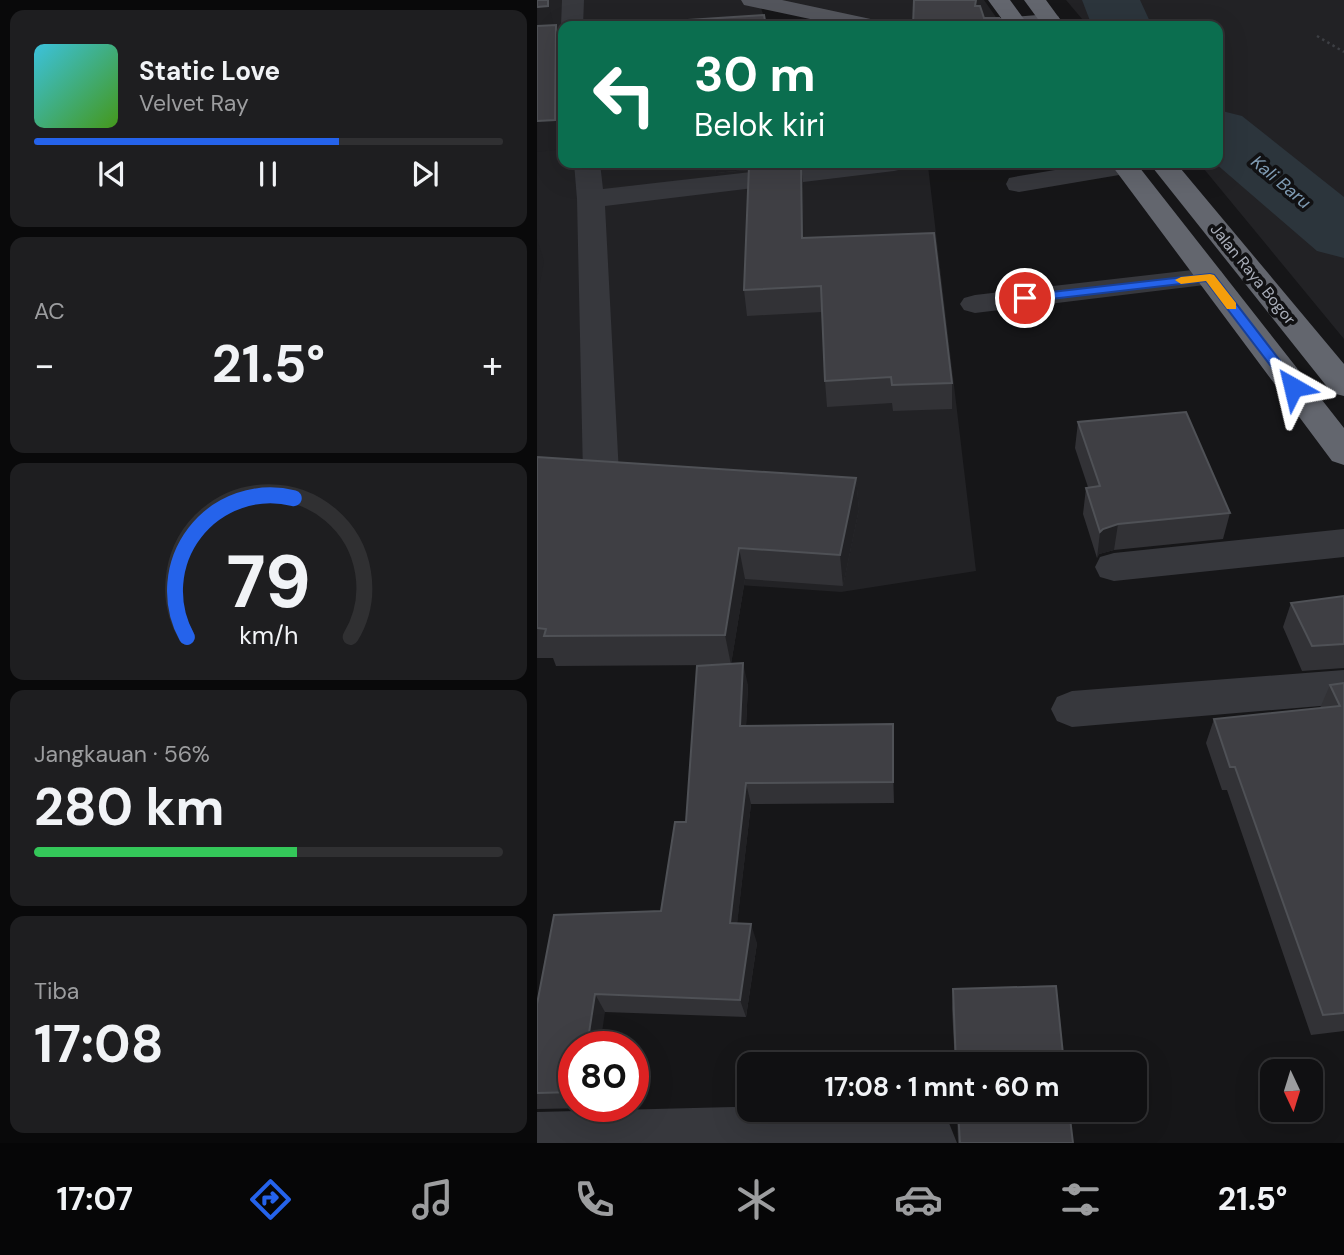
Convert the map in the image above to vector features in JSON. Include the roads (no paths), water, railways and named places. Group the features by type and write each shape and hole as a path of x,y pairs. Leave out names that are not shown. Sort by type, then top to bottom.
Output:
{"highway":[{"path":"999,0 1015,21"},
{"path":"1035,0 1050,21"},
{"name":"Jalan Raya Bogor","path":"1127,168 1344,453"},
{"name":"Jalan Raya Bogor","path":"1166,168 1344,386"}],"main road":[{"path":"752,0 849,21"}],"street":[{"path":"573,0 573,21"},
{"path":"588,168 591,198 601,474"},
{"path":"591,198 851,168"},
{"path":"1019,184 1103,168"},
{"path":"975,304 1210,277"},
{"path":"1114,567 1344,543"},
{"path":"1072,709 1344,687"},
{"path":"537,1140 733,1135 929,1143"}],"waterway":[{"name":"Kali Baru","path":"1111,0 1120,21"},
{"name":"Kali Baru","path":"1223,134 1344,235"}]}
